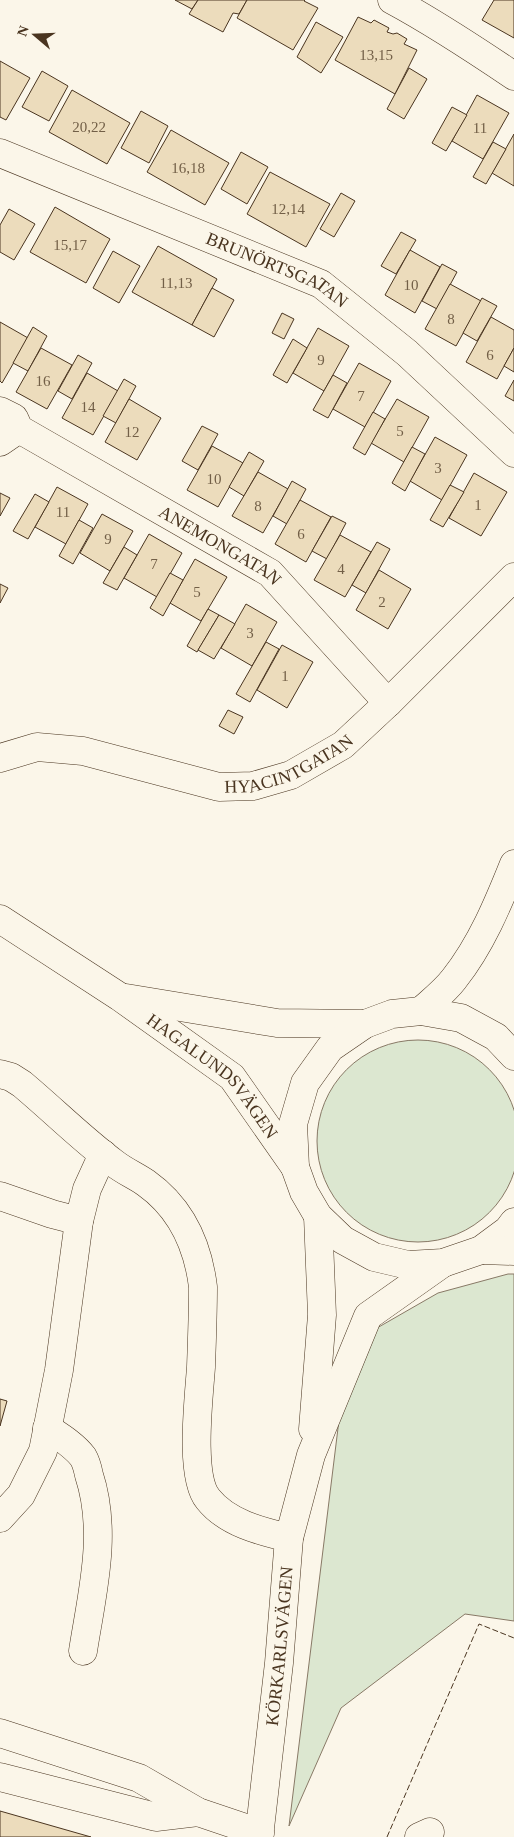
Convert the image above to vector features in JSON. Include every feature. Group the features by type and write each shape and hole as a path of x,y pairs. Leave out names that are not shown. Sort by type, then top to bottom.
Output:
{"main road":[{"path":"392,0 456,37 514,76"},
{"name":"BRUNÖRTSGATAN","path":"0,154 321,284 407,353 514,453"},
{"name":"ANEMONGATAN","path":"6,427 270,573 388,703"},
{"name":"HYACINTGATAN","path":"0,758 37,747 83,751 219,787 253,786 291,775 343,746 514,577"},
{"path":"421,1011 453,980 476,947 498,905 514,864"},
{"name":"HAGALUNDSVÄGEN","path":"0,919 120,997 232,1077 295,1167"},
{"name":"HAGALUNDSVÄGEN","path":"120,997 277,1023 365,1024"},
{"path":"514,1056 496,1037 461,1018 421,1011 392,1014 365,1024 330,1048 305,1083 293,1124 295,1167 304,1192 318,1216 343,1240 374,1257 408,1265 443,1263 481,1250 508,1230 514,1222"},
{"path":"0,1074 11,1076 22,1084 115,1164 147,1183 167,1201 180,1219 194,1245 200,1262 203,1287 196,1451 199,1479 203,1491 207,1498 230,1517 250,1526 289,1538"},
{"path":"0,1518 21,1495 43,1451 59,1370 79,1221 88,1188 103,1154"},
{"path":"0,1196 79,1221"},
{"name":"KÖRKARLSVÄGEN","path":"311,1456 322,1315 318,1216"},
{"path":"481,1250 514,1251"},
{"name":"KÖRKARLSVÄGEN","path":"260,1835 279,1663 289,1538 311,1456 368,1316 443,1263"},
{"path":"47,1428 84,1458 95,1493 98,1512 98,1554 83,1651"},
{"path":"0,1732 139,1778 198,1812 260,1835"},
{"path":"0,1777 156,1817 198,1812"}],"green space":[{"path":"418,1040 447,1044 466,1052 482,1063 496,1077 507,1093 515,1112 519,1141 515,1170 507,1189 496,1205 482,1219 466,1230 447,1238 418,1242 389,1238 370,1230 354,1219 340,1205 329,1189 321,1170 317,1141 321,1112 329,1093 340,1077 354,1063 370,1052 389,1044"},
{"path":"514,1274 514,1621 465,1614 341,1708 289,1826 339,1420 377,1328 438,1293"}],"building":[{"path":"175,0 198,0 192,9"},
{"path":"198,0 247,0 239,14 233,13 223,32 189,14"},
{"path":"247,0 305,0 318,8 293,50 237,18"},
{"path":"494,0 514,0 514,38 482,20"},
{"path":"358,17 371,23 374,20 389,28 387,32 397,33 407,39 404,44 417,50 395,94 335,60"},
{"path":"316,22 343,37 321,73 297,57"},
{"path":"0,61 30,78 6,120 0,117"},
{"path":"409,68 427,79 404,119 387,109"},
{"path":"42,71 68,86 49,121 22,107"},
{"path":"72,90 130,123 107,164 49,132"},
{"path":"477,95 509,113 483,159 452,141"},
{"path":"452,107 467,115 446,151 432,143"},
{"path":"141,111 168,126 149,163 121,148"},
{"path":"171,130 229,163 205,205 147,172"},
{"path":"514,134 514,186 492,173"},
{"path":"493,142 506,149 486,184 473,177"},
{"path":"241,152 268,167 247,204 221,189"},
{"path":"270,172 330,204 306,247 247,214"},
{"path":"341,193 355,201 334,237 320,229"},
{"path":"55,207 110,239 86,283 30,252"},
{"path":"9,209 35,224 14,260 0,252 0,225"},
{"path":"401,232 416,240 396,274 381,266"},
{"path":"158,246 217,279 192,325 132,292"},
{"path":"410,250 440,267 415,313 385,295"},
{"path":"113,251 140,266 119,303 93,288"},
{"path":"442,264 457,272 437,309 422,301"},
{"path":"450,284 481,301 456,346 425,329"},
{"path":"212,288 234,300 214,337 192,325"},
{"path":"482,298 497,306 477,341 463,333"},
{"path":"282,313 294,319 284,339 272,333"},
{"path":"491,317 514,330 514,348 497,379 466,362"},
{"path":"0,322 28,338 2,383 0,381"},
{"path":"33,327 47,336 28,371 13,363"},
{"path":"318,328 349,346 324,391 293,373"},
{"path":"293,339 307,348 287,383 273,375"},
{"path":"41,348 72,365 47,409 16,392"},
{"path":"514,348 514,372 504,366"},
{"path":"78,355 92,363 72,399 58,391"},
{"path":"359,363 391,381 365,427 333,409"},
{"path":"87,373 118,391 93,435 62,418"},
{"path":"333,375 347,383 328,418 313,410"},
{"path":"124,379 136,386 116,423 103,416"},
{"path":"514,380 514,401 505,396"},
{"path":"129,399 161,418 137,460 105,442"},
{"path":"397,399 429,417 404,462 371,443"},
{"path":"373,412 385,419 365,455 353,448"},
{"path":"202,426 218,434 198,470 182,461"},
{"path":"435,437 467,455 442,500 410,481"},
{"path":"212,446 243,463 218,507 187,490"},
{"path":"412,447 425,454 405,491 392,483"},
{"path":"249,452 264,461 244,496 229,487"},
{"path":"258,472 288,489 263,533 232,516"},
{"path":"474,473 507,492 481,536 449,518"},
{"path":"292,481 306,489 287,524 273,516"},
{"path":"450,485 464,492 443,527 430,520"},
{"path":"57,487 88,504 66,544 35,527"},
{"path":"0,493 10,498 0,516"},
{"path":"35,494 49,502 28,539 13,531"},
{"path":"300,500 331,517 306,562 275,544"},
{"path":"102,514 133,531 110,571 80,553"},
{"path":"332,516 346,523 327,559 312,551"},
{"path":"79,520 93,528 73,564 59,556"},
{"path":"149,534 182,553 157,597 124,578"},
{"path":"340,535 371,552 345,597 314,580"},
{"path":"377,542 390,549 366,593 352,585"},
{"path":"124,547 137,555 117,590 103,583"},
{"path":"195,559 227,577 201,621 170,603"},
{"path":"379,570 411,589 388,629 356,610"},
{"path":"170,573 183,580 163,616 150,608"},
{"path":"0,584 8,588 0,603"},
{"path":"246,604 277,622 252,666 221,648"},
{"path":"208,609 219,615 197,652 187,646"},
{"path":"219,615 235,624 214,659 198,650"},
{"path":"266,642 279,649 250,702 236,694"},
{"path":"282,645 313,662 287,708 257,690"},
{"path":"228,710 243,717 234,734 219,726"},
{"path":"0,1399 7,1401 0,1426"},
{"path":"0,1811 91,1837 0,1837"}],"fence":[{"path":"387,1837 479,1624 514,1638"}]}
